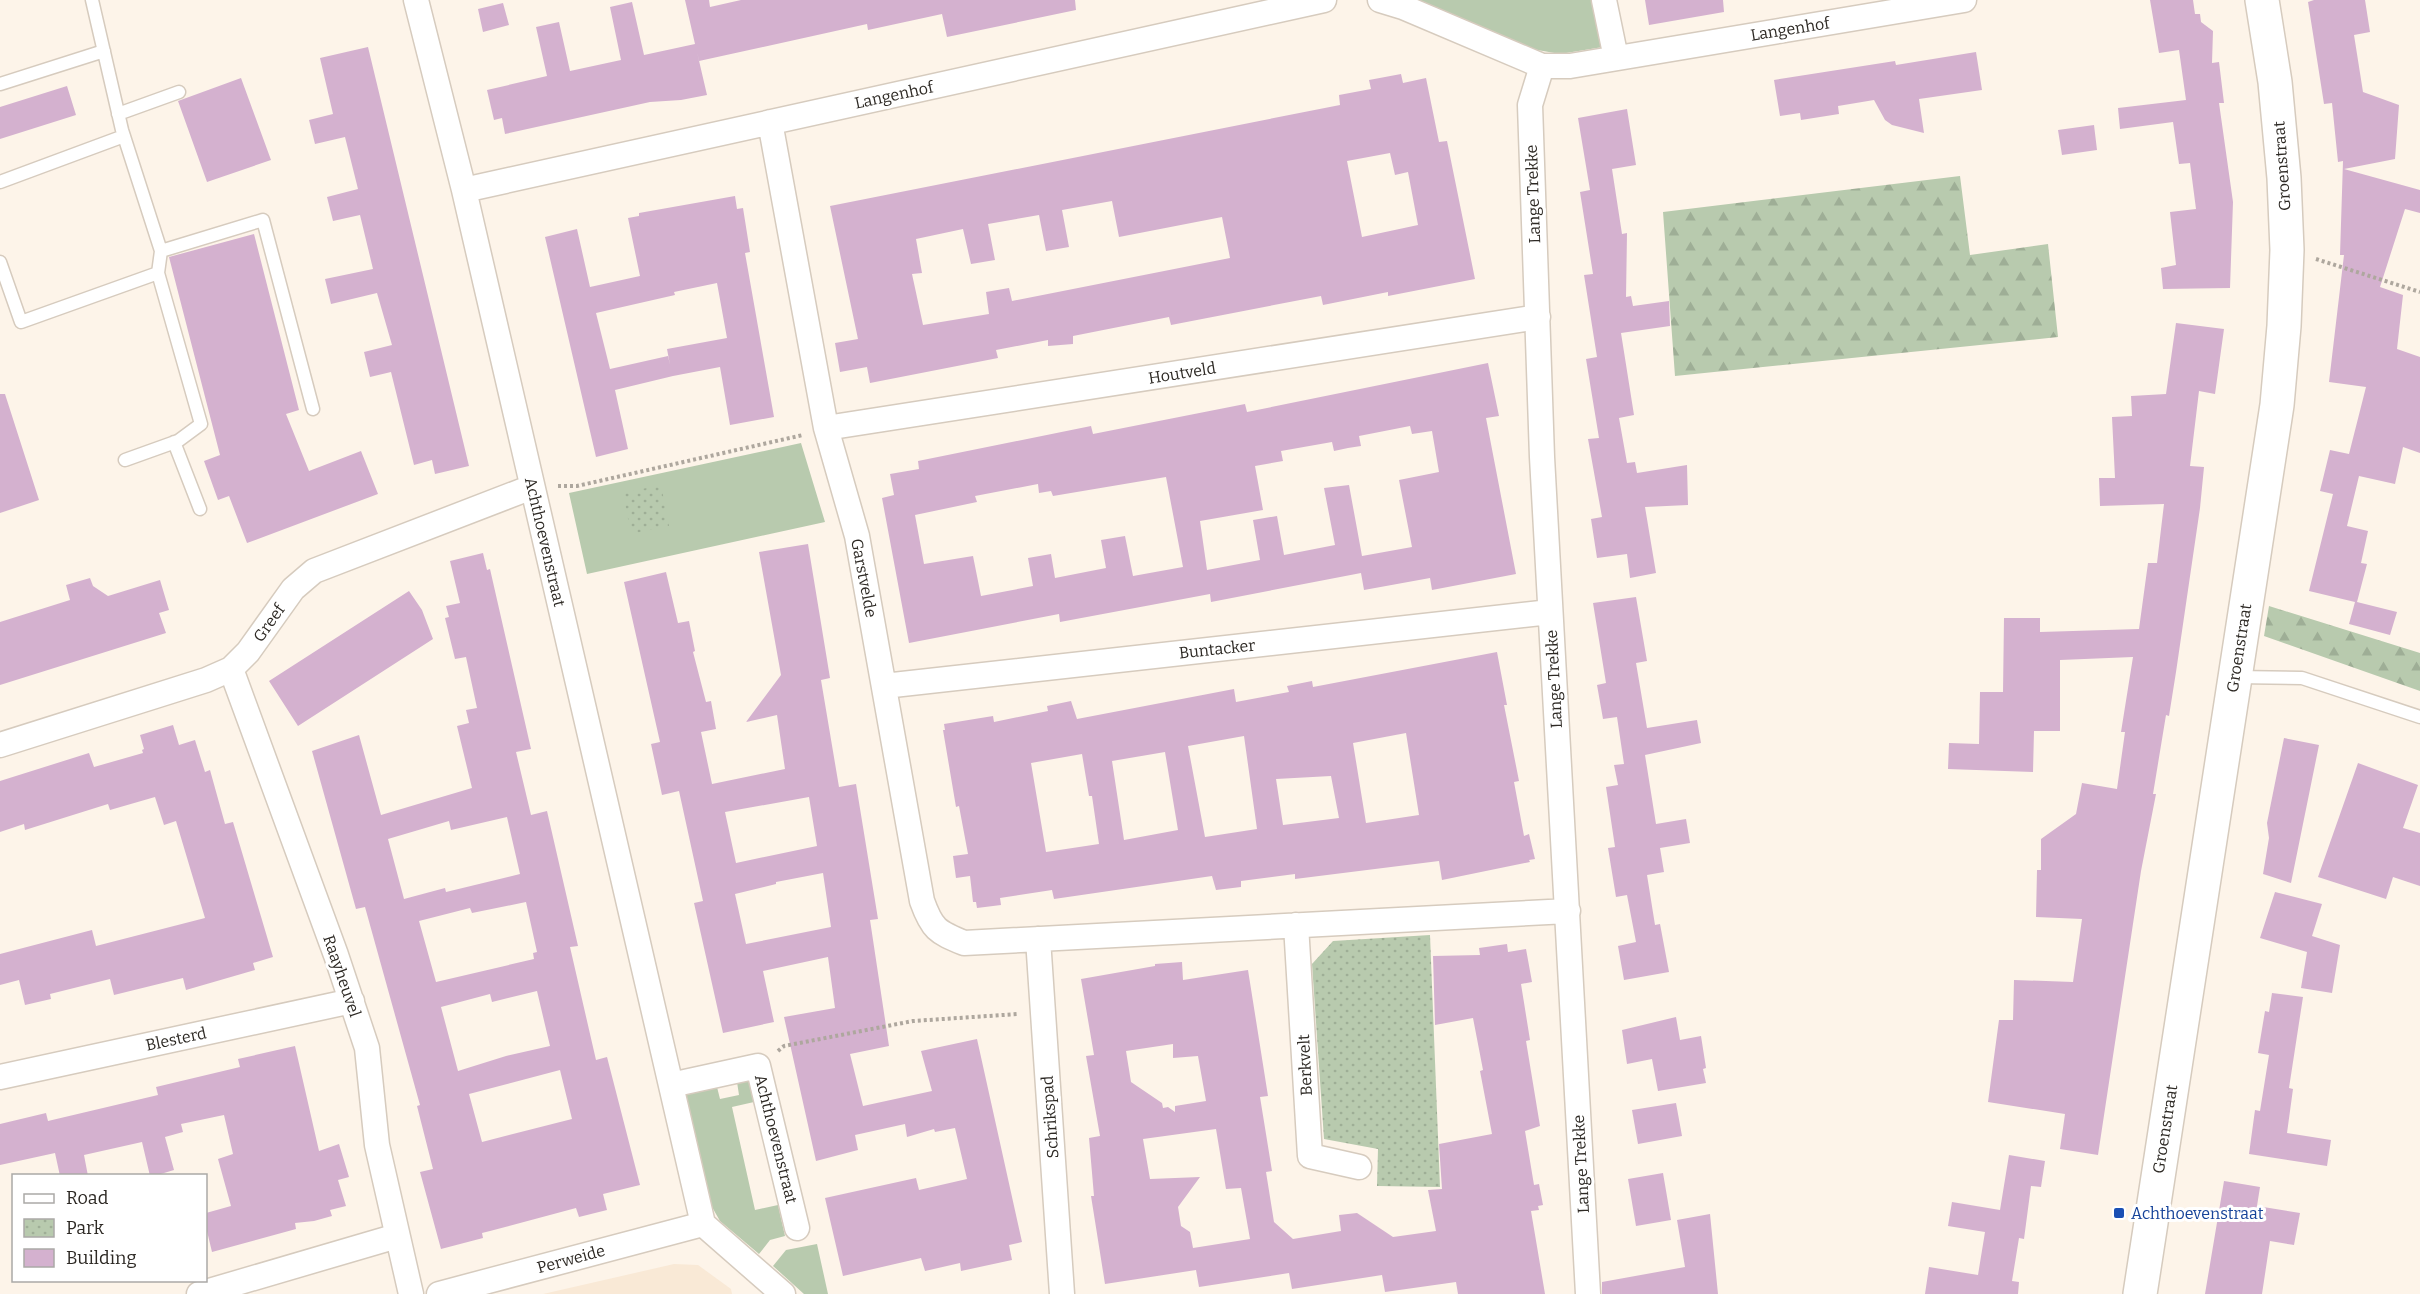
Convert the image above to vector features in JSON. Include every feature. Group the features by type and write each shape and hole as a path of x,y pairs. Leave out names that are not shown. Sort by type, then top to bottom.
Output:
{"street":[{"name":"Achthoevenstraat","path":"416,0 464,190 703,1224"},
{"name":"Langenhof","path":"464,190 1324,0"},
{"name":"Langenhof","path":"1380,0 1403,7 1542,66 1570,66 1616,58 1860,8 1964,0"},
{"path":"1604,0 1616,58"},
{"name":"Groenstraat","path":"2140,1294 2277,405 2284,326 2286,250 2284,178 2275,82 2262,0"},
{"name":"Lange Trekke","path":"1542,66 1530,105 1550,612 1588,1294"},
{"name":"Garstvelde","path":"770,122 826,428 857,536 920,890 928,919 940,934 964,943 1038,939"},
{"name":"Houtveld","path":"826,428 1538,317"},
{"name":"Greef","path":"0,745 206,680 231,669 248,652 293,589 314,571 532,487"},
{"name":"Buntacker","path":"884,686 1550,612"},
{"name":"Raayheuvel","path":"231,669 367,1048 377,1144 411,1294"},
{"path":"1038,939 1568,911"},
{"name":"Berkvelt","path":"1296,925 1310,1156 1359,1167"},
{"name":"Schrikspad","path":"1038,939 1062,1294"},
{"name":"Blesterd","path":"0,1077 352,1001"},
{"name":"Achthoevenstraat","path":"671,1085 758,1066 797,1228"},
{"path":"703,1224 783,1294"},
{"name":"Perweide","path":"439,1294 703,1224"},
{"path":"199,1294 397,1236"}],"lane":[{"path":"92,0 124,136 161,251 158,273 201,424 174,442 125,460"},
{"path":"0,84 104,51"},
{"path":"118,114 179,92"},
{"path":"0,182 124,136"},
{"path":"161,251 263,220 313,409"},
{"path":"0,262 21,322 158,273"},
{"path":"174,442 200,509"},
{"path":"2235,677 2302,678 2420,717"}],"path":[{"path":"2286,250 2420,292"},
{"path":"532,487 577,486 796,437 826,428"},
{"path":"758,1066 784,1046 913,1021 1043,1013"}],"shaded area":[{"path":"674,1264 698,1265 731,1289 732,1294 543,1294"}],"green space":[{"path":"1419,0 1593,0 1603,47 1560,54 1532,49"},
{"path":"1960,176 1970,255 2048,244 2058,337 1675,376 1663,212"},
{"path":"801,443 825,522 587,574 569,493"},
{"path":"661,485 669,526 631,534 623,493"},
{"path":"2269,606 2420,653 2420,691 2264,636"},
{"path":"1430,935 1440,1187 1377,1186 1378,1149 1324,1139 1312,964 1333,941"},
{"path":"751,1081 754,1102 732,1107 755,1210 778,1205 785,1236 770,1240 759,1254 720,1221 712,1207 686,1094 717,1087 720,1099 739,1095 737,1082"},
{"path":"817,1244 828,1294 804,1294 773,1266 786,1250"}],"building":[{"path":"685,0 709,0 710,7 741,0 1075,0 1076,10 947,37 942,14 868,30 867,24 699,61 707,95 650,102 505,134 502,118 494,120 487,90 547,76 536,27 559,22 570,71 621,60 610,7 632,2 644,55 695,44"},
{"path":"1645,0 1723,0 1724,12 1649,25"},
{"path":"2150,0 2193,0 2195,14 2200,14 2201,22 2213,31 2212,63 2219,62 2224,103 2219,103 2233,202 2230,288 2163,289 2161,268 2176,265 2170,212 2196,209 2190,163 2179,164 2173,122 2120,129 2118,108 2186,100 2179,50 2159,53"},
{"path":"2365,0 2370,32 2354,35 2363,92 2399,105 2395,159 2344,169 2420,190 2420,213 2405,209 2380,287 2403,295 2397,349 2420,357 2420,453 2403,447 2395,484 2359,476 2347,526 2368,531 2361,563 2367,564 2357,602 2397,612 2390,635 2349,624 2355,602 2309,591 2333,494 2320,491 2330,450 2349,454 2366,387 2329,382 2344,255 2340,255 2343,161 2338,162 2332,103 2324,104 2308,2"},
{"path":"503,3 509,25 483,32 478,9"},
{"path":"368,47 469,466 435,474 432,460 414,465 391,372 370,377 364,352 392,345 377,293 331,304 325,279 373,269 360,215 333,221 327,197 358,189 345,137 315,144 309,120 333,114 320,58"},
{"path":"1976,52 1982,90 1919,99 1924,133 1892,125 1885,120 1874,100 1838,106 1839,114 1801,120 1800,113 1780,116 1774,80 1895,61 1896,65"},
{"path":"1401,74 1403,83 1426,78 1439,142 1447,141 1475,279 1388,296 1388,292 1323,305 1321,296 1171,325 1169,317 1073,336 1073,344 1048,346 1048,340 996,350 998,358 870,383 867,367 840,372 835,343 858,339 830,206 1340,105 1339,95 1371,89 1369,80","holes":["1390,153 1395,175 1408,172 1418,225 1362,237 1347,161","1112,201 1119,237 1222,217 1230,258 1012,301 1009,288 986,292 989,314 923,325 912,274 922,273 916,239 963,229 971,264 995,260 988,224 1039,215 1046,251 1069,247 1062,210"]},
{"path":"241,78 271,160 207,182 178,101"},
{"path":"67,86 76,115 0,139 0,107"},
{"path":"1627,109 1636,165 1612,169 1622,234 1627,233 1626,297 1631,296 1633,306 1669,301 1670,326 1621,333 1634,415 1619,418 1627,463 1635,462 1637,473 1687,465 1688,505 1645,507 1656,573 1630,578 1627,554 1597,558 1591,519 1602,517 1588,439 1599,438 1586,359 1597,357 1584,275 1593,274 1580,192 1590,190 1578,118"},
{"path":"2094,125 2097,150 2062,155 2058,130"},
{"path":"735,196 737,209 743,208 750,252 745,253 774,417 730,425 720,367 673,376 615,390 628,449 596,457 545,237 577,229 590,287 640,276 628,218 639,216 639,213","holes":["717,283 727,338 667,349 670,365 668,356 610,369 596,313"]},
{"path":"254,234 299,410 286,414 309,471 361,451 378,494 247,543 229,496 218,500 204,461 220,455 169,257"},
{"path":"2176,323 2224,329 2215,394 2199,391 2190,466 2204,467 2200,508 2169,716 2166,715 2153,794 2156,794 2141,871 2098,1155 2060,1149 2065,1114 1988,1102 1999,1020 2013,1020 2014,980 2073,982 2082,919 2036,917 2037,870 2041,870 2041,839 2076,814 2082,783 2117,789 2125,732 2121,732 2133,657 2060,660 2060,731 2034,731 2033,772 1948,769 1949,743 1979,744 1980,692 2003,692 2004,618 2040,618 2040,632 2139,629 2148,563 2157,563 2164,504 2100,506 2099,478 2115,478 2112,417 2132,416 2131,396 2166,394"},
{"path":"1488,363 1499,416 1486,418 1516,574 1432,590 1430,578 1364,590 1361,573 1211,602 1210,594 1060,622 1059,614 909,643 882,498 894,495 890,474 919,469 918,461 1091,426 1093,434 1245,404 1247,412","holes":["1410,426 1412,434 1432,431 1439,472 1399,480 1412,547 1362,556 1349,485 1324,488 1335,545 1284,555 1277,516 1253,520 1260,560 1207,570 1200,521 1263,510 1255,466 1283,461 1281,451 1332,442 1334,451 1361,446 1359,436","1166,477 1183,567 1133,576 1125,536 1101,540 1106,568 1055,578 1051,554 1028,558 1033,586 981,596 973,556 924,564 915,515 977,502 975,496 1038,484 1039,493 1051,491 1053,496"]},
{"path":"0,394 5,394 39,500 0,513"},
{"path":"808,544 830,678 821,680 839,787 856,784 878,919 870,920 889,1046 850,1054 863,1106 932,1091 921,1051 977,1039 1022,1242 1009,1245 1012,1260 961,1271 960,1263 925,1271 921,1258 843,1276 825,1198 916,1178 919,1190 967,1179 955,1128 935,1132 934,1129 907,1137 905,1124 855,1135 858,1150 816,1161 784,1017 835,1008 828,957 763,971 774,1022 723,1033 694,903 703,901 679,791 662,795 651,744 660,742 624,582 666,572 678,623 689,621 695,651 693,652 706,702 711,701 716,729 701,732 712,784 785,769 777,715 746,722 781,675 759,552","holes":["809,797 817,846 736,863 725,812","823,873 831,927 746,944 735,894 776,884 776,882"]},
{"path":"483,553 487,570 490,569 531,749 516,752 531,815 547,811 578,946 570,947 596,1060 607,1057 640,1185 603,1194 607,1210 579,1217 576,1208 482,1233 483,1238 441,1249 420,1172 433,1169 417,1106 420,1105 365,907 356,909 312,751 359,735 381,815 472,788 457,726 469,723 466,710 477,708 466,657 455,659 445,618 449,617 446,606 460,603 450,561","holes":["507,817 520,874 446,892 445,888 404,899 388,839 449,821 451,830","526,902 537,952 533,953 534,959 436,982 419,921 470,908 472,913","537,991 550,1046 506,1056 458,1071 441,1007 490,994 492,1002","560,1070 572,1119 482,1142 469,1094"]},
{"path":"90,578 93,586 108,596 160,580 169,610 159,613 166,633 0,685 0,622 70,600 66,585"},
{"path":"409,591 422,610 433,639 298,726 269,681"},
{"path":"1636,597 1647,661 1636,663 1647,728 1697,720 1701,743 1645,755 1656,824 1686,819 1690,843 1660,848 1664,872 1647,875 1655,925 1660,924 1669,972 1624,980 1618,946 1636,942 1627,895 1616,897 1608,848 1615,847 1606,787 1618,785 1614,765 1624,764 1617,717 1603,719 1597,685 1606,683 1593,603"},
{"path":"1497,652 1507,705 1504,705 1519,781 1514,782 1524,836 1529,834 1535,859 1529,860 1530,862 1442,880 1439,861 1295,879 1295,874 1241,881 1241,887 1216,890 1212,876 1054,899 1052,890 1000,898 1001,905 977,908 976,902 973,902 970,876 956,878 953,856 968,854 959,806 956,807 943,730 945,730 944,724 993,716 994,722 1048,711 1047,706 1071,701 1077,719 1234,689 1236,702 1289,692 1287,686 1312,681 1313,687","holes":["1406,733 1419,815 1366,823 1353,743","1244,736 1257,829 1205,837 1188,746","1165,752 1178,830 1124,840 1112,761","1082,754 1089,796 1092,796 1099,844 1046,852 1031,763","1331,776 1339,818 1283,825 1276,779"]},
{"path":"173,725 179,745 195,740 205,772 210,770 225,824 233,822 273,957 253,963 255,970 186,990 183,978 114,995 110,979 50,994 51,999 25,1005 19,980 0,985 0,954 92,930 96,946 205,918 176,821 164,825 155,797 110,810 108,804 25,830 24,824 0,832 0,781 89,753 94,767 143,753 140,735"},
{"path":"2284,738 2319,745 2291,883 2263,874 2269,838 2267,823"},
{"path":"2358,763 2418,785 2403,828 2420,833 2420,886 2393,877 2386,899 2318,877"},
{"path":"2275,892 2322,904 2312,936 2340,945 2332,993 2301,988 2307,952 2260,938"},
{"path":"1507,944 1508,952 1526,949 1532,982 1521,984 1530,1040 1526,1041 1540,1126 1525,1131 1534,1185 1539,1184 1543,1205 1538,1206 1539,1210 1531,1211 1545,1294 1458,1294 1456,1282 1385,1292 1382,1275 1292,1289 1289,1273 1199,1287 1196,1270 1105,1284 1091,1196 1094,1196 1089,1138 1100,1136 1086,1056 1094,1055 1081,979 1155,966 1155,964 1182,962 1183,980 1248,970 1268,1096 1260,1097 1272,1171 1266,1172 1274,1222 1293,1239 1341,1231 1339,1215 1357,1213 1393,1237 1436,1231 1428,1190 1442,1189 1439,1144 1492,1134 1473,1018 1435,1025 1433,956 1480,955 1479,948","holes":["1173,1044 1173,1058 1198,1056 1206,1101 1175,1106 1175,1112 1168,1107 1163,1108 1162,1103 1131,1082 1126,1051","1216,1129 1226,1189 1241,1188 1250,1239 1193,1248 1190,1232 1181,1226 1178,1207 1200,1177 1150,1179 1143,1139"]},
{"path":"2272,993 2303,997 2289,1088 2293,1089 2287,1133 2331,1140 2327,1166 2249,1154 2255,1110 2260,1111 2269,1055 2258,1053 2265,1011 2269,1012"},
{"path":"1676,1017 1680,1040 1701,1036 1706,1083 1658,1091 1652,1059 1627,1064 1622,1030"},
{"path":"295,1046 319,1151 339,1144 349,1177 338,1180 346,1206 330,1210 332,1216 295,1223 296,1229 212,1252 207,1231 207,1213 231,1206 218,1159 233,1154 224,1115 181,1124 183,1132 165,1137 174,1170 161,1174 150,1174 142,1142 84,1155 88,1174 60,1174 55,1153 0,1165 0,1124 46,1113 48,1121 158,1095 156,1087 240,1067 238,1059"},
{"path":"1676,1103 1682,1136 1638,1144 1632,1110"},
{"path":"2009,1155 2045,1161 2041,1187 2031,1186 2024,1239 2019,1238 2012,1281 2019,1282 2018,1294 1925,1294 1929,1267 1978,1275 1985,1232 1948,1226 1952,1202 2000,1210"},
{"path":"1663,1173 1671,1220 1636,1226 1628,1179"},
{"path":"2224,1181 2260,1187 2257,1206 2300,1213 2294,1245 2270,1241 2262,1294 2205,1294"},
{"path":"1710,1214 1718,1294 1602,1294 1602,1282 1685,1267 1677,1220"}],"place":[{"name":"Achthoevenstraat","path":"2119,1213"}]}
